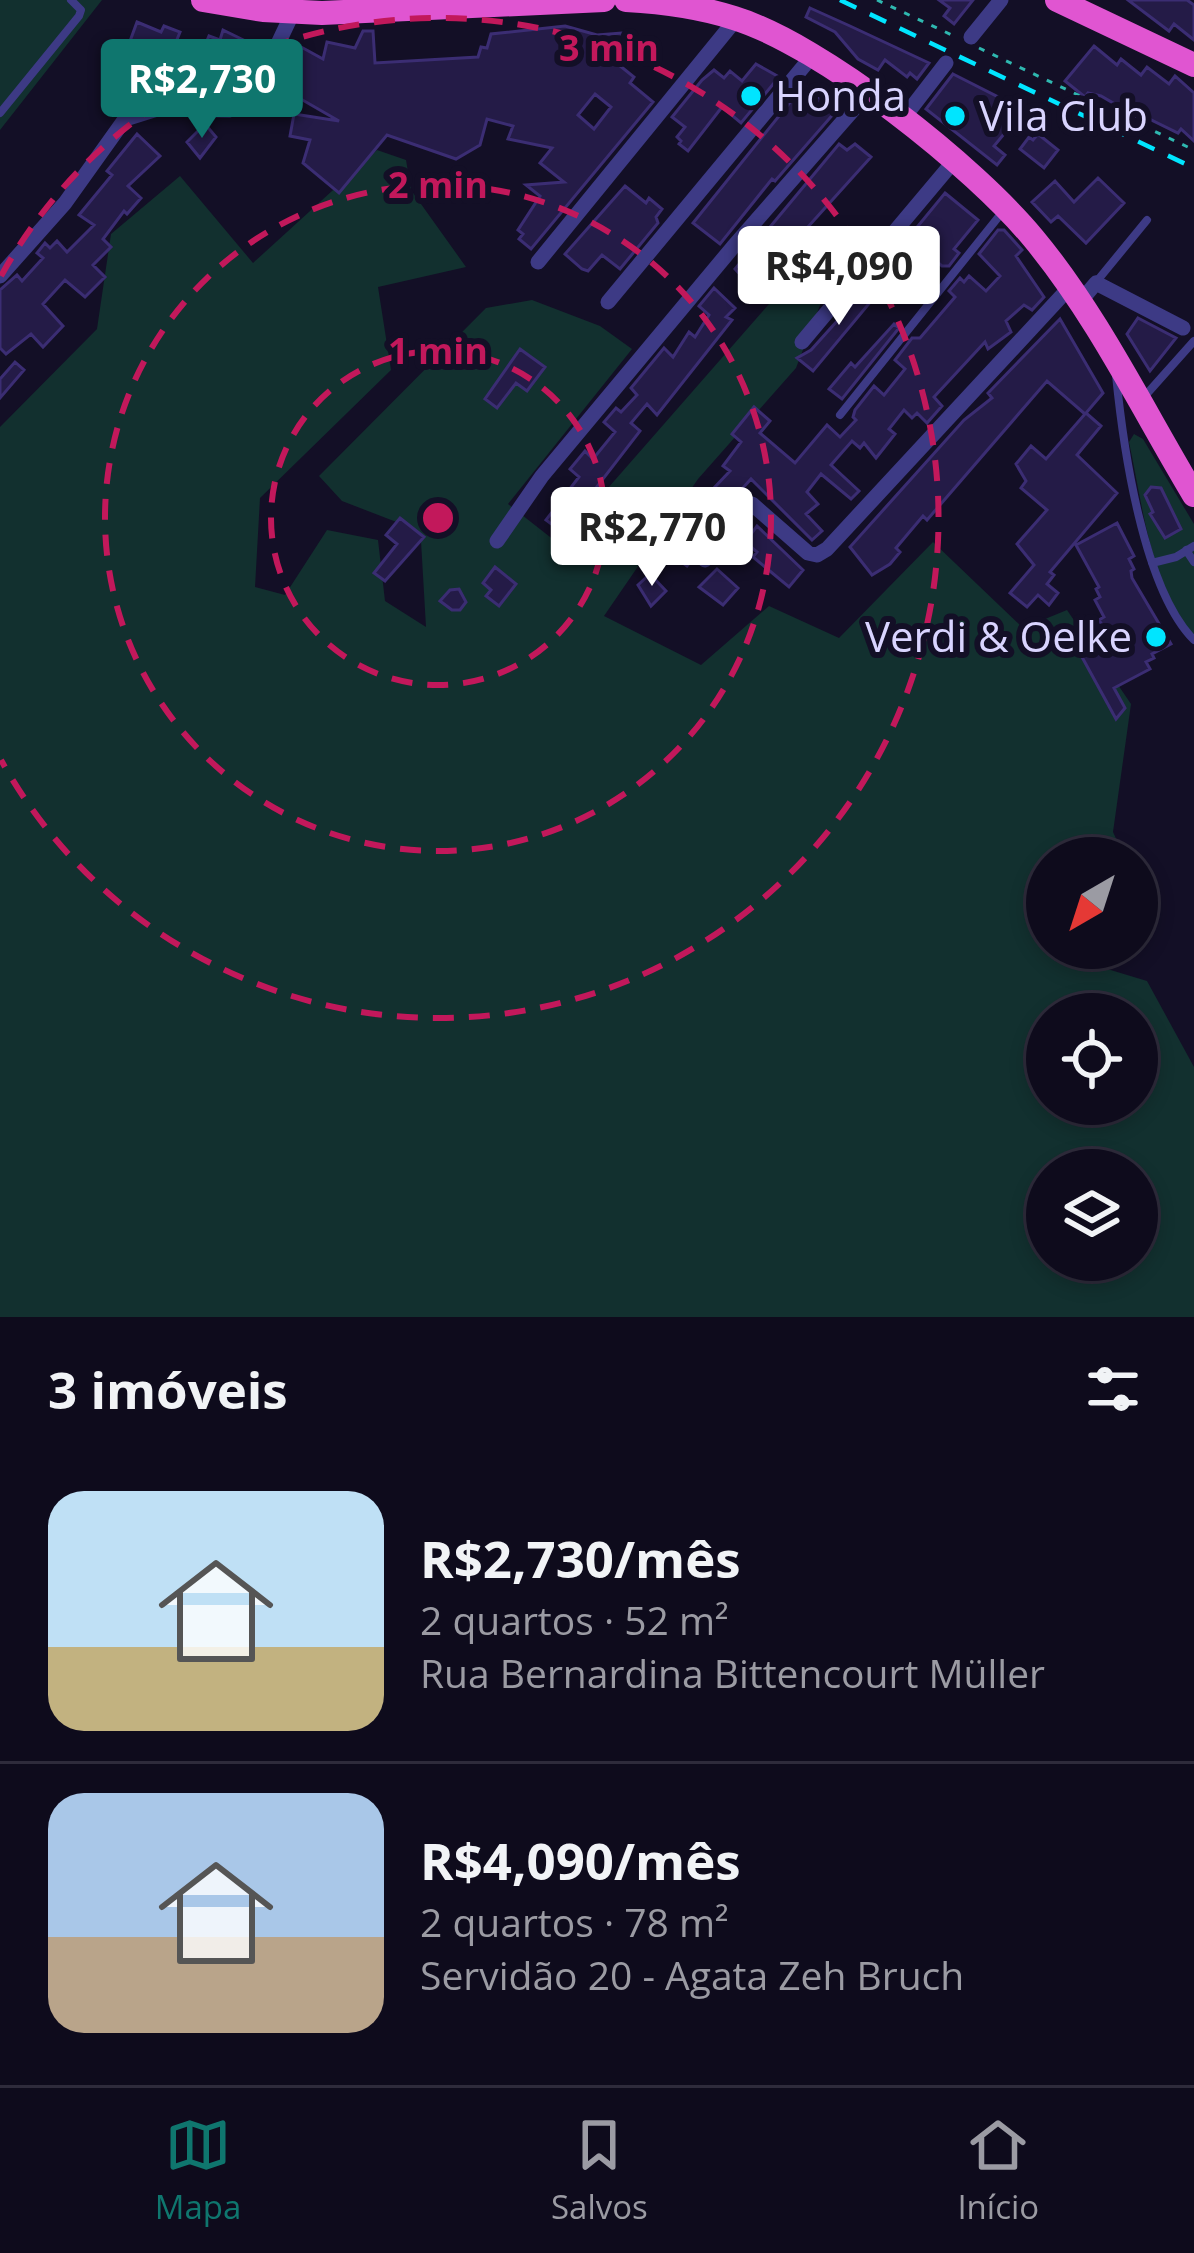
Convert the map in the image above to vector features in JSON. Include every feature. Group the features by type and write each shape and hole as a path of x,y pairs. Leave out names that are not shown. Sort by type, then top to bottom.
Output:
{"highway":[{"path":"203,0 293,12 604,0"},
{"path":"626,0 737,18 813,56 953,160 1031,236 1074,296 1190,483"},
{"path":"1057,0 1194,65"}],"street":[{"path":"971,37 1000,0"},
{"path":"0,276 65,203 125,118 157,109 229,110 251,101 293,12"},
{"path":"538,262 737,18"},
{"path":"608,302 813,56"},
{"path":"902,120 946,63"},
{"path":"497,541 542,476 867,94"},
{"path":"802,342 953,160"},
{"path":"705,560 752,504 808,553 817,555 827,549 1074,296 1096,283 1189,334"}],"lane":[{"path":"0,113 80,16 81,10 71,0"},
{"path":"840,416 1005,208"},
{"path":"1096,283 1147,220"},
{"path":"1139,403 1189,334"},
{"path":"1114,361 1127,458 1152,562 1166,598 1194,640"},
{"path":"1152,562 1190,548 1194,562"}],"path":[{"path":"878,0 1194,150"}],"green space":[{"path":"0,0 102,0 0,130"},
{"path":"377,150 406,160 411,190 466,267 378,287 391,370 260,498 255,587 285,595 327,530 378,540 385,601 426,627 421,541 399,523 342,501 319,476 486,308 532,300 600,326 632,349 508,504 559,544 797,272 825,292 796,368 698,479 604,616 701,665 769,606 839,638 933,542 1023,628 1067,610 1131,704 1115,837 1026,837 1026,969 1107,969 1147,981 1154,993 1026,993 1026,1125 1158,1125 1158,1001 1194,1067 1194,1317 0,1317 0,427 97,329 111,234 180,176 253,263"},
{"path":"1134,434 1143,439 1194,524 1194,637 1167,593 1150,544 1129,442"}],"building":[{"path":"939,0 973,0 954,24 944,16 950,8"},
{"path":"1128,0 1187,0 1194,5 1194,40 1174,24 1169,31"},
{"path":"810,8 929,63 917,79 885,60 878,70 858,59 835,32 806,17"},
{"path":"137,22 161,32 164,26 180,32 174,47 158,41 153,54 129,44"},
{"path":"565,26 597,35 622,33 643,39 619,65 634,77 630,83 653,102 531,249 519,239 523,234 518,230 540,196 526,185 564,182 540,163 552,148 508,139 513,126 487,119 480,145 456,159 387,135 339,193 303,163 310,140 290,136 294,114 339,121 280,87 276,94 269,91 292,42 323,59 327,42 355,48 363,31 373,31 375,63 478,57 491,34","holes":["595,94 611,107 594,129 578,115"]},
{"path":"223,30 262,49 250,74 242,71 231,96 202,85 204,78 171,67 175,55 198,62 209,36 220,40"},
{"path":"1094,46 1117,65 1121,59 1141,75 1147,67 1169,84 1175,76 1194,93 1194,141 1181,129 1178,133 1139,118 1101,96 1088,93 1085,97 1065,81"},
{"path":"756,64 779,77 741,123 722,107 688,151 679,144 677,137 685,127 672,117 702,80 714,70 724,78 730,71 742,81"},
{"path":"953,74 1024,110 994,146 1005,155 997,165 926,109"},
{"path":"804,85 836,111 720,244 693,223"},
{"path":"205,124 216,137 200,158 187,142"},
{"path":"137,134 160,156 128,186 141,198 127,214 124,211 103,239 111,247 93,265 105,277 85,297 65,280 43,304 63,326 43,347 31,334 6,354 0,348 0,290 17,275 22,281 43,258 37,253 45,243 50,248 57,241 67,252 94,225 79,215"},
{"path":"1038,134 1058,150 1044,168 1020,149"},
{"path":"839,144 847,150 855,144 871,157 757,293 735,269"},
{"path":"1098,178 1124,203 1086,243 1058,216 1051,222 1032,202 1055,181 1074,202"},
{"path":"625,186 662,209 658,223 620,269 602,255 588,271 582,269 565,254"},
{"path":"945,193 978,220 954,249 959,253 949,266 942,266 917,245 927,233 918,226"},
{"path":"998,230 1004,230 1022,250 1016,256 1044,297 1032,310 1024,305 1006,321 1011,332 988,349 985,342 934,397 942,406 927,423 917,413 912,418 904,410 889,429 895,434 876,458 864,443 860,448 852,441 831,465 859,491 851,499 821,474 807,492 818,504 806,514 822,531 812,540 751,479 730,502 714,488 730,471 723,466 741,442 732,434 754,407 770,421 760,433 795,463 827,425 840,437 856,420 855,410 874,386 884,395 905,369 895,360 955,297 949,291 960,278 964,282 969,276 986,291 1000,276 979,254"},
{"path":"873,281 882,288 813,371 797,358 811,350"},
{"path":"714,288 735,308 726,317 732,320 657,415 647,404 631,423 640,431 562,532 546,520 579,477 570,469 585,451 593,459 615,432 604,422 637,395 631,388 664,348 673,357 689,332 695,337 709,315 699,306"},
{"path":"1138,318 1176,338 1150,371 1127,334"},
{"path":"1060,319 1103,393 1086,413 1101,426 1077,455 1117,493 1050,572 1054,575 1047,584 1058,593 1049,605 1038,595 1027,607 1010,593 1034,565 1017,544 1047,510 1021,488 1026,481 1016,464 1031,446 1046,459 1085,414 1047,381 927,520 923,516 896,548 900,552 890,564 872,575 850,547"},
{"path":"894,324 899,328 842,399 829,389 851,363 855,367"},
{"path":"520,349 545,367 527,391 516,383 497,408 485,399"},
{"path":"15,362 24,370 0,398 0,379"},
{"path":"1151,487 1161,488 1181,529 1165,538 1150,514 1145,495"},
{"path":"697,508 708,518 715,509 725,518 687,566 676,558 681,550 673,545"},
{"path":"400,518 424,537 385,581 374,573 397,544 386,535"},
{"path":"1117,523 1134,556 1129,559 1132,578 1171,644 1152,654 1154,658 1146,662 1150,669 1114,688 1125,708 1116,719 1082,657 1107,643 1100,630 1104,628 1099,620 1104,617 1095,600 1100,597 1099,587 1076,545"},
{"path":"757,526 803,570 789,587 753,557 757,552 745,542"},
{"path":"495,567 516,584 499,606 486,596 491,590 483,583"},
{"path":"717,569 738,588 723,605 699,587"},
{"path":"650,574 666,591 651,606 638,585"},
{"path":"459,589 466,602 460,610 440,601 450,590"}],"railway":[{"path":"840,0 1194,168"}],"place":[{"name":"Honda","path":"751,96"},
{"name":"Vila Club","path":"955,116"},
{"name":"Verdi & Oelke","path":"1156,637"}]}
